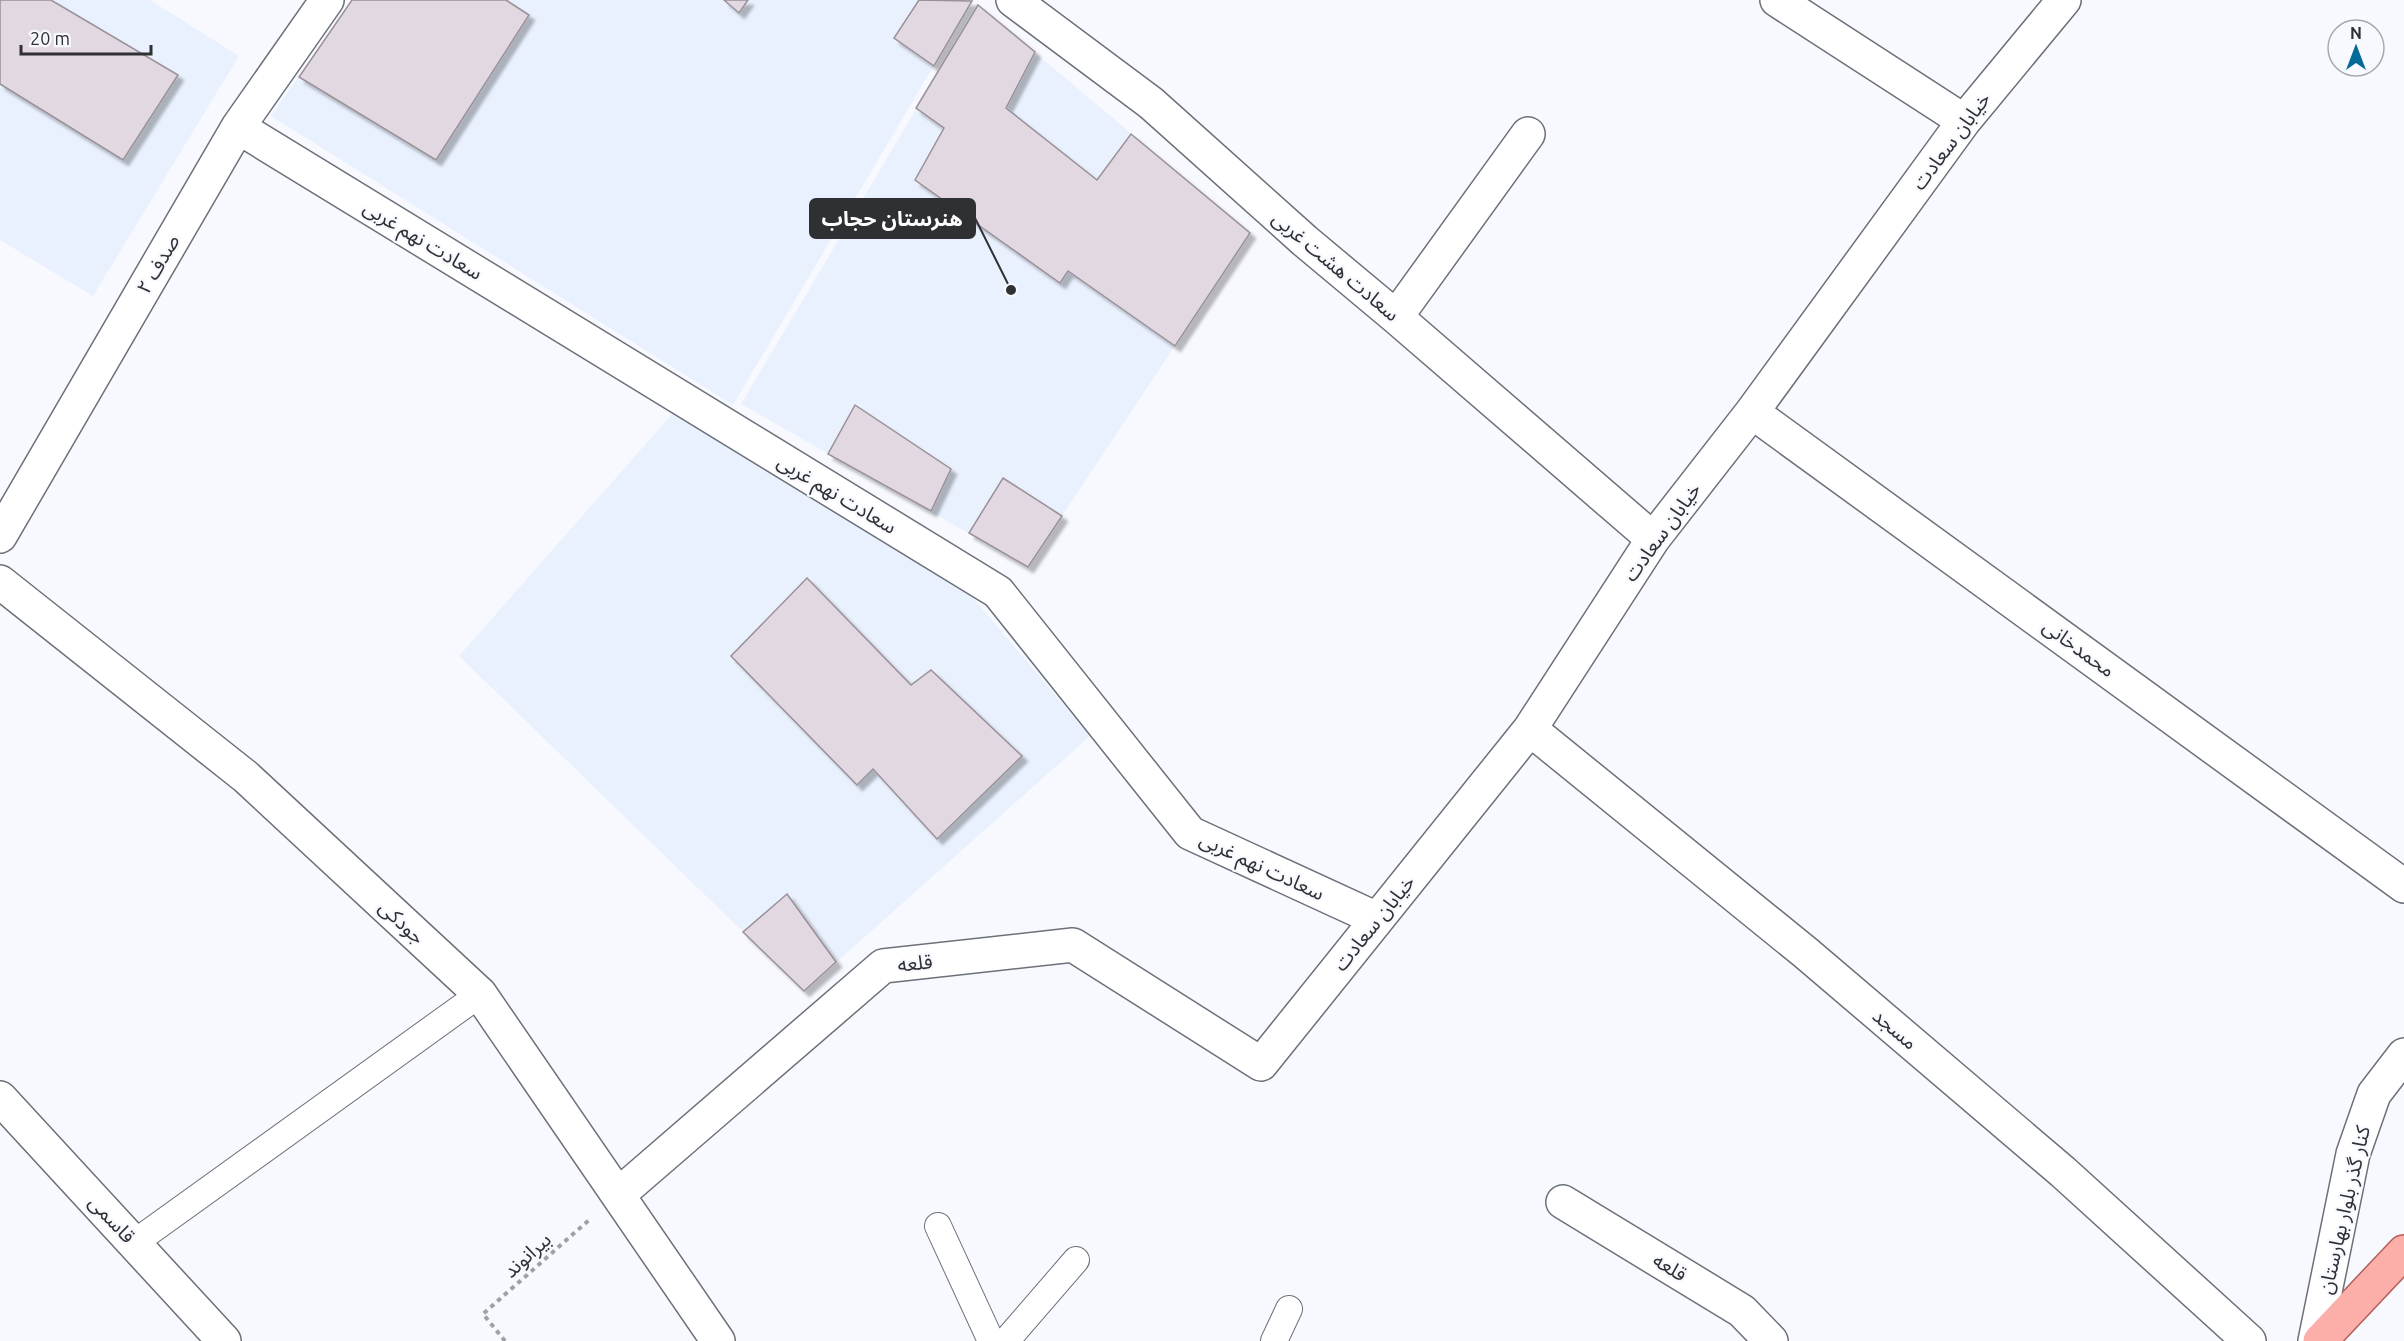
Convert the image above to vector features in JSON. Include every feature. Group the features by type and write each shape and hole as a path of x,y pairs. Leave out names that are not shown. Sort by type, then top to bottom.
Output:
{"main road":[{"path":"2320,1341 2404,1252"}],"street":[{"name":"صدف ۲","path":"0,536 238,127 327,0"},
{"name":"سعادت هشت غربی","path":"1013,0 1151,103 1305,241 1653,539"},
{"path":"1777,0 1964,121"},
{"name":"خیابان سعادت","path":"1261,1064 1530,729 1653,539 1752,412 1964,121 2064,0"},
{"name":"سعادت نهم غربی","path":"238,127 998,592 1190,833 1377,919"},
{"path":"1396,317 1528,134"},
{"name":"محمدخانی","path":"1752,412 2404,886"},
{"name":"جودکی","path":"0,582 246,777 480,994 717,1341"},
{"name":"مسجد","path":"1530,729 1815,961 2063,1172 2249,1341"},
{"name":"قلعه","path":"618,1195 884,966 1073,945 1261,1064"},
{"name":"کنار گذر بلوار بهارستان","path":"2315,1341 2354,1154 2374,1094 2404,1055"},
{"name":"قاسمی","path":"0,1098 224,1341"},
{"name":"قلعه","path":"1563,1202 1742,1311 1771,1341"}],"lane":[{"path":"134,1243 480,994"},
{"path":"938,1226 991,1341"},
{"path":"1006,1341 1076,1260"},
{"path":"1274,1341 1290,1309"}],"path":[{"name":"بیرانوند","path":"505,1341 483,1314 618,1195"}],"shaded area":[{"path":"0,0 150,0 239,56 93,296 0,240"},
{"path":"352,0 972,1 733,405 271,116"},
{"path":"978,5 1250,233 1028,567 741,404"},
{"path":"673,413 969,593 1090,736 804,991 459,656"}],"building":[{"path":"0,0 51,0 178,75 123,160 0,84"},
{"path":"352,0 506,0 529,15 436,160 299,77"},
{"path":"724,0 748,0 739,13"},
{"path":"919,0 972,1 934,66 894,38"},
{"path":"978,5 1035,52 1006,108 1097,180 1131,134 1250,233 1175,346 1068,271 1060,283 915,180 944,128 916,108"},
{"path":"855,405 951,469 931,511 828,454"},
{"path":"1003,478 1062,516 1028,567 969,533"},
{"path":"807,578 911,685 931,670 1022,756 937,839 873,769 857,785 731,656"},
{"path":"787,894 836,962 804,991 743,932"}],"place":[{"name":"هنرستان حجاب","path":"1011,290"}]}
